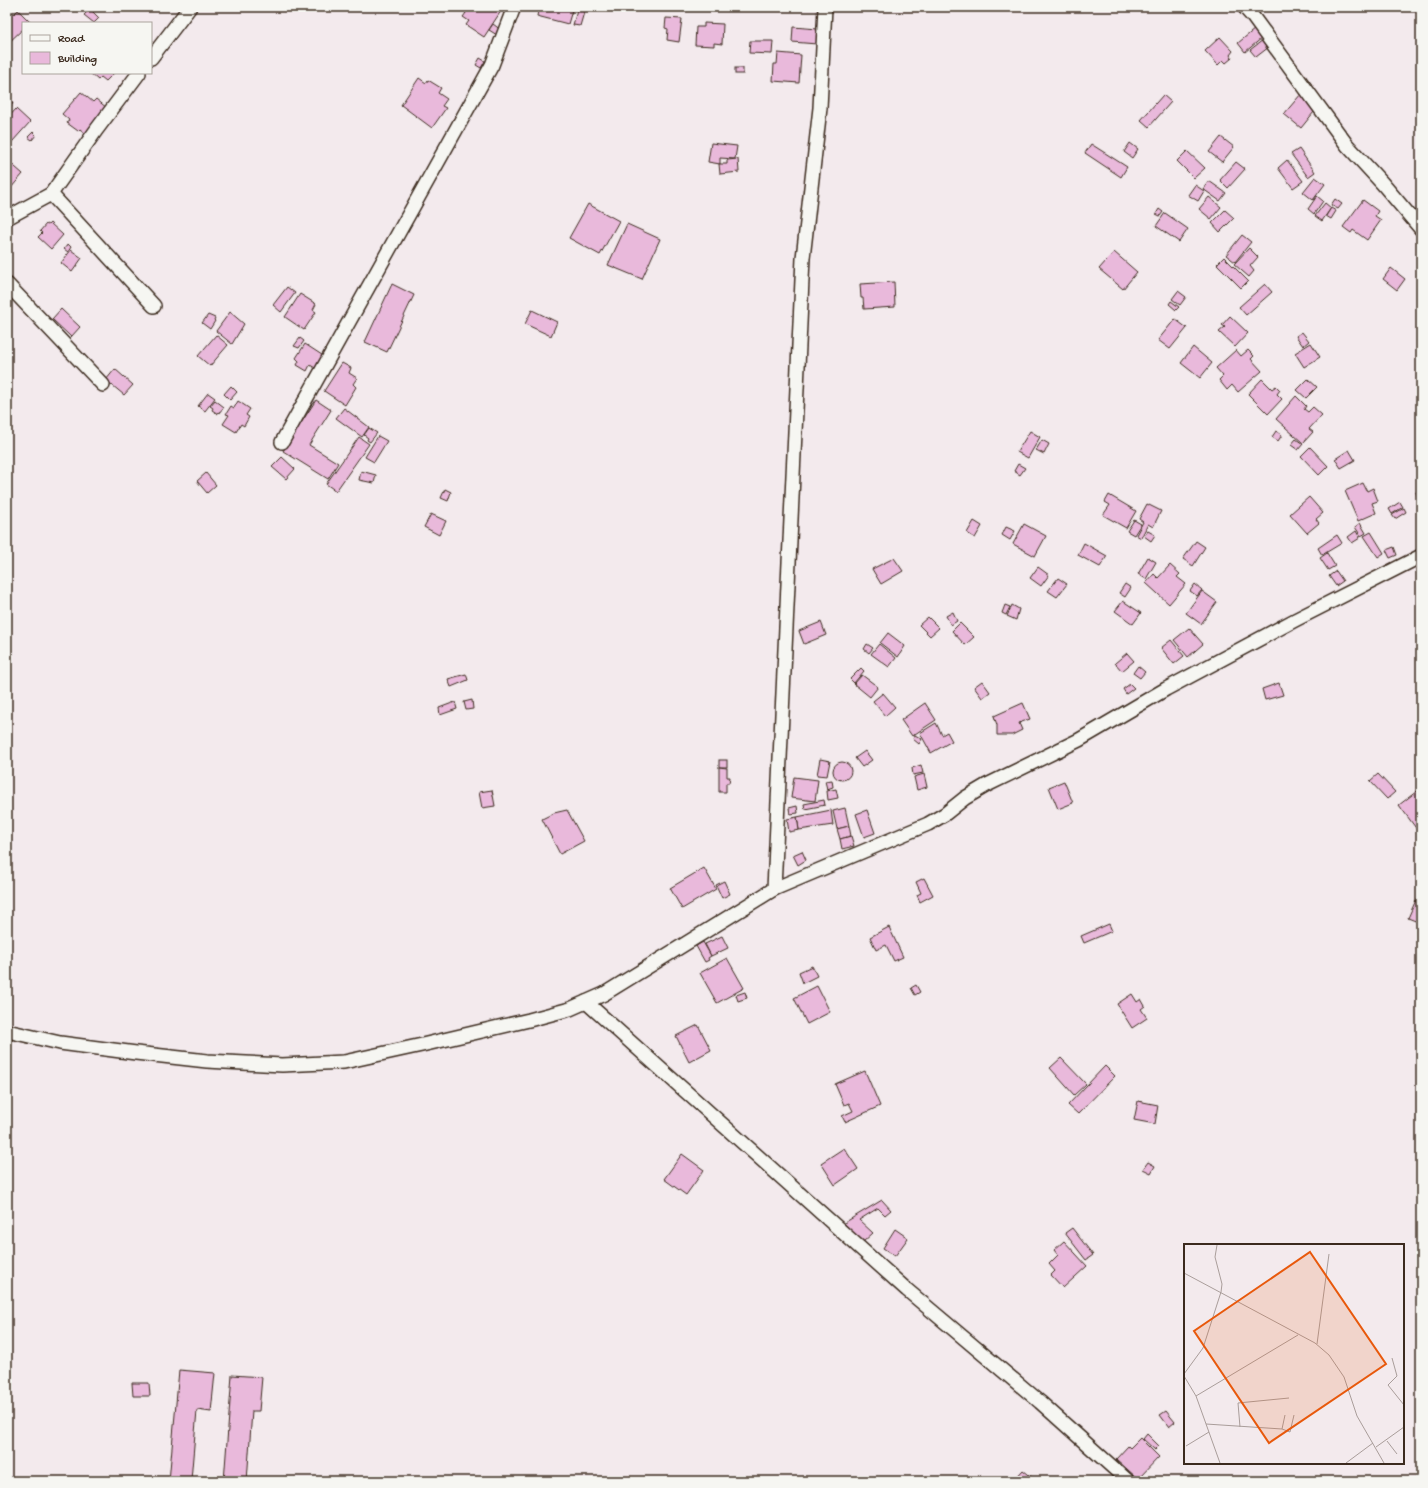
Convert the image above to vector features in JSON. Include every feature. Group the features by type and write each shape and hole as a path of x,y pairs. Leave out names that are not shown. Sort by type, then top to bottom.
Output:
{"street":[{"path":"152,57 190,7"},
{"path":"282,442 492,64 514,7"},
{"path":"774,889 802,258 820,108 825,7"},
{"path":"1244,7 1253,17 1347,145 1392,194 1421,229"},
{"path":"7,218 51,194 138,74"},
{"path":"51,194 154,306"},
{"path":"7,284 102,385"},
{"path":"7,1031 60,1043 136,1053 207,1061 282,1065 344,1062 529,1020 570,1009 604,994 774,889 928,824 965,798 987,785 1079,740 1166,689 1295,620 1421,556"},
{"path":"586,1002 896,1279 1040,1402 1128,1481"}],"building":[{"path":"463,7 503,8 484,37 466,25 469,21 463,17 466,13 461,9"},
{"path":"539,7 573,7 568,24 537,16"},
{"path":"578,7 585,9 580,26 573,25"},
{"path":"9,9 14,14 18,10 30,22 22,22 22,30 7,44 7,11"},
{"path":"90,9 99,18 95,22 93,22 84,15"},
{"path":"666,18 682,19 679,42 667,40 668,29 665,28"},
{"path":"704,23 723,24 722,44 714,43 714,46 695,45 696,27 704,27"},
{"path":"493,24 501,30 497,35 489,30"},
{"path":"793,27 818,29 817,44 792,42"},
{"path":"1255,29 1262,38 1245,52 1238,43"},
{"path":"1220,37 1233,51 1230,55 1232,58 1226,63 1223,60 1218,65 1205,51"},
{"path":"1263,40 1269,47 1256,57 1250,50"},
{"path":"750,41 773,41 772,54 749,53"},
{"path":"778,53 801,55 799,83 773,81 774,64 777,64"},
{"path":"480,58 485,61 481,68 476,65"},
{"path":"735,68 743,68 743,74 735,74"},
{"path":"91,74 113,74 106,81 101,77 98,80"},
{"path":"419,78 426,83 428,80 441,88 438,93 447,99 442,106 446,108 432,128 401,105"},
{"path":"81,92 93,102 96,99 107,108 86,134 80,129 78,131 67,123 69,120 62,114"},
{"path":"1301,94 1318,107 1301,128 1284,114"},
{"path":"1163,95 1171,102 1149,127 1141,120"},
{"path":"7,99 13,103 7,113"},
{"path":"16,109 30,122 12,142 7,138 7,119"},
{"path":"33,132 36,135 32,140 28,137"},
{"path":"1221,137 1234,147 1222,162 1209,152"},
{"path":"711,143 737,146 735,159 720,158 720,164 708,162"},
{"path":"1130,143 1138,149 1132,158 1124,152"},
{"path":"1091,144 1127,167 1121,177 1085,153"},
{"path":"1299,149 1315,172 1308,177 1291,154"},
{"path":"1187,151 1205,168 1194,178 1177,161"},
{"path":"738,159 739,172 720,174 719,164 727,164 727,160"},
{"path":"7,160 23,174 10,189 7,186"},
{"path":"1287,160 1303,181 1293,188 1278,168"},
{"path":"1236,162 1245,169 1228,188 1220,180"},
{"path":"1315,177 1325,184 1313,200 1303,192"},
{"path":"1209,181 1226,193 1220,201 1203,189"},
{"path":"1195,185 1204,191 1198,201 1188,195"},
{"path":"1317,196 1323,201 1314,214 1308,209"},
{"path":"1209,197 1221,207 1211,219 1199,209"},
{"path":"1335,199 1342,204 1338,209 1331,205"},
{"path":"1363,200 1378,211 1375,216 1381,220 1367,240 1353,230 1351,233 1343,227"},
{"path":"1325,203 1331,208 1322,221 1315,216"},
{"path":"588,204 619,221 600,255 569,238"},
{"path":"1331,208 1336,211 1331,219 1326,216"},
{"path":"1159,209 1163,212 1160,216 1156,214"},
{"path":"1225,210 1234,218 1220,232 1212,223"},
{"path":"1165,213 1188,229 1179,242 1156,226"},
{"path":"50,223 63,235 51,249 38,237 42,233 40,231 46,224 48,225"},
{"path":"627,224 660,239 642,279 608,265"},
{"path":"1242,235 1251,242 1235,262 1226,255"},
{"path":"68,244 71,247 68,252 64,249"},
{"path":"1249,248 1258,257 1250,266 1254,271 1249,277 1234,264"},
{"path":"71,250 82,258 72,272 61,263"},
{"path":"1114,252 1137,272 1123,289 1099,269"},
{"path":"1224,257 1248,281 1241,288 1217,264"},
{"path":"1391,268 1405,279 1397,290 1383,279"},
{"path":"894,282 895,307 864,309 863,298 861,298 860,284"},
{"path":"392,284 414,295 387,352 365,342"},
{"path":"1265,284 1272,292 1246,315 1239,307"},
{"path":"287,287 295,293 281,312 273,305"},
{"path":"1178,291 1186,297 1180,305 1172,299"},
{"path":"300,294 316,304 313,310 316,312 304,330 285,317"},
{"path":"1171,301 1179,307 1176,310 1169,304"},
{"path":"61,309 80,327 71,337 52,319"},
{"path":"532,310 557,322 551,336 525,324"},
{"path":"230,312 244,324 232,344 216,331"},
{"path":"208,315 215,318 215,321 210,329 202,323"},
{"path":"1230,316 1248,333 1235,347 1219,332 1225,327 1222,325"},
{"path":"1175,319 1187,328 1170,349 1158,340"},
{"path":"1302,332 1309,341 1303,346 1296,336"},
{"path":"216,335 228,345 210,366 198,356"},
{"path":"300,338 304,341 299,348 294,346"},
{"path":"1311,343 1320,357 1304,367 1295,353"},
{"path":"305,344 325,357 317,369 310,365 307,371 297,365 299,361 296,358"},
{"path":"1193,347 1212,363 1200,378 1181,363"},
{"path":"1236,350 1241,356 1248,350 1254,356 1251,359 1262,371 1238,392 1232,385 1227,390 1219,380 1223,376 1216,368"},
{"path":"342,363 351,368 349,373 357,378 353,384 356,387 345,405 324,391"},
{"path":"115,369 133,385 124,395 106,380"},
{"path":"1262,379 1272,389 1276,386 1280,390 1277,394 1282,399 1268,414 1248,394"},
{"path":"1308,379 1317,387 1306,398 1297,390"},
{"path":"231,386 237,392 230,400 224,394"},
{"path":"208,393 215,398 205,411 198,406"},
{"path":"1296,396 1306,406 1304,409 1308,412 1313,407 1322,415 1309,429 1313,432 1303,443 1276,419"},
{"path":"215,400 224,407 218,414 212,410 213,408 210,406"},
{"path":"316,400 331,410 309,445 338,463 328,479 283,451"},
{"path":"238,401 250,409 246,415 249,417 244,426 241,424 236,432 223,424 229,415 226,414 231,406 234,408"},
{"path":"344,408 369,427 362,437 336,418"},
{"path":"369,428 377,433 370,442 364,435"},
{"path":"1030,431 1040,437 1028,458 1017,452"},
{"path":"1276,431 1282,435 1278,441 1272,437"},
{"path":"378,436 387,441 374,462 365,457"},
{"path":"359,437 369,444 336,491 326,484"},
{"path":"1296,439 1303,444 1298,450 1291,445"},
{"path":"1042,440 1049,444 1044,454 1036,450"},
{"path":"1310,447 1328,466 1319,475 1301,456"},
{"path":"1349,450 1355,460 1341,468 1335,459"},
{"path":"282,457 295,469 286,479 272,467"},
{"path":"1018,464 1025,468 1020,475 1014,471"},
{"path":"361,471 376,475 374,483 359,480"},
{"path":"206,473 216,485 207,493 197,481"},
{"path":"1363,483 1367,491 1373,488 1378,501 1372,503 1376,513 1358,521 1345,491"},
{"path":"445,489 451,492 448,501 441,498"},
{"path":"1420,491 1421,498 1418,499 1416,492"},
{"path":"1109,495 1136,511 1126,528 1103,515 1110,505 1105,502"},
{"path":"1309,497 1323,513 1316,519 1319,523 1307,533 1290,514"},
{"path":"1400,502 1403,507 1392,514 1389,509"},
{"path":"1147,504 1161,511 1153,527 1148,524 1141,538 1136,535 1143,522 1139,519"},
{"path":"1404,508 1406,512 1395,519 1392,515"},
{"path":"431,514 446,521 439,535 424,527"},
{"path":"1134,520 1141,524 1134,535 1127,531"},
{"path":"974,521 982,526 975,538 967,533"},
{"path":"1360,523 1366,533 1361,536 1355,527"},
{"path":"1024,524 1046,536 1035,556 1013,544"},
{"path":"1006,527 1015,531 1010,540 1002,535"},
{"path":"1148,531 1155,535 1151,541 1144,536"},
{"path":"1356,531 1360,538 1352,543 1348,537"},
{"path":"1371,532 1384,553 1378,557 1364,536"},
{"path":"1337,535 1342,543 1322,555 1318,548"},
{"path":"1196,541 1205,547 1193,566 1183,559"},
{"path":"1084,543 1107,556 1100,567 1078,555"},
{"path":"1394,547 1397,555 1390,558 1386,550"},
{"path":"1327,553 1335,566 1328,570 1320,558"},
{"path":"1148,557 1156,562 1146,579 1138,574"},
{"path":"894,558 903,571 881,584 872,569"},
{"path":"1170,565 1180,574 1177,577 1186,584 1169,604 1146,583 1154,574 1158,578"},
{"path":"1038,567 1049,575 1041,586 1030,578"},
{"path":"1336,571 1343,581 1336,586 1329,576"},
{"path":"1058,578 1067,584 1057,597 1048,591"},
{"path":"1125,584 1131,588 1125,597 1119,593"},
{"path":"1195,584 1202,590 1197,596 1190,591"},
{"path":"1202,591 1217,602 1201,624 1186,613"},
{"path":"1123,601 1141,613 1133,624 1115,611"},
{"path":"1005,605 1010,607 1006,615 1002,613"},
{"path":"1012,605 1019,609 1016,620 1007,616"},
{"path":"953,612 957,621 951,625 946,616"},
{"path":"928,617 939,628 930,636 919,625"},
{"path":"821,622 826,635 804,644 799,631"},
{"path":"960,623 974,637 965,645 952,631"},
{"path":"1189,628 1203,644 1188,657 1174,640"},
{"path":"888,633 905,646 898,657 880,643"},
{"path":"1171,640 1184,656 1174,664 1161,648"},
{"path":"867,644 873,648 869,653 864,649"},
{"path":"879,644 896,658 889,667 871,654"},
{"path":"1127,653 1134,661 1122,671 1115,663"},
{"path":"1138,666 1145,672 1140,678 1133,673"},
{"path":"861,668 864,671 854,683 850,679"},
{"path":"466,674 468,680 451,687 448,679"},
{"path":"862,675 878,687 870,697 854,684"},
{"path":"982,681 990,692 982,698 974,687"},
{"path":"1279,683 1283,695 1265,700 1262,689"},
{"path":"1130,684 1134,688 1126,694 1123,689"},
{"path":"883,693 895,707 885,716 873,701"},
{"path":"472,700 473,709 466,710 464,702"},
{"path":"455,702 457,709 440,715 439,708"},
{"path":"925,703 936,720 912,736 901,720"},
{"path":"1023,703 1030,719 1019,723 1022,730 1012,735 997,735 997,725 994,716"},
{"path":"936,723 942,735 947,732 952,741 931,753 920,733"},
{"path":"915,735 922,739 919,744 913,739"},
{"path":"865,751 872,760 862,767 855,758"},
{"path":"820,759 830,761 827,776 817,775"},
{"path":"719,760 727,760 727,767 719,767"},
{"path":"842,762 848,765 851,771 848,777 842,780 836,777 833,771 836,765"},
{"path":"921,765 923,773 913,775 912,768"},
{"path":"719,767 727,768 727,777 730,777 729,783 726,783 726,792 719,792"},
{"path":"924,774 927,787 917,790 914,777"},
{"path":"1378,774 1395,792 1387,799 1370,781"},
{"path":"794,777 818,780 815,801 791,798"},
{"path":"832,780 833,787 827,789 825,781"},
{"path":"1064,781 1073,803 1058,809 1049,787"},
{"path":"1421,788 1421,835 1399,805"},
{"path":"836,789 838,798 828,800 827,791"},
{"path":"492,790 495,806 482,808 479,792"},
{"path":"824,800 825,805 805,809 804,804"},
{"path":"797,806 798,813 790,814 789,808"},
{"path":"845,808 849,826 837,829 833,811"},
{"path":"567,810 584,841 560,854 542,819 554,813"},
{"path":"831,810 833,825 799,830 797,817"},
{"path":"867,810 875,833 864,837 856,814"},
{"path":"797,817 799,830 789,832 787,819"},
{"path":"849,826 851,836 840,839 837,829"},
{"path":"851,836 854,846 842,849 840,839"},
{"path":"802,851 806,860 798,865 793,855"},
{"path":"704,868 716,889 682,909 670,888"},
{"path":"924,878 933,895 920,902 917,895 921,893 916,882"},
{"path":"724,881 730,894 722,898 716,885"},
{"path":"1416,900 1421,902 1421,914 1418,922 1408,918"},
{"path":"1109,924 1112,931 1084,943 1081,936"},
{"path":"889,927 903,957 894,961 886,945 876,950 870,937"},
{"path":"722,936 728,948 711,956 705,944"},
{"path":"703,942 711,956 708,958 709,960 705,962 696,946"},
{"path":"727,958 744,988 717,1003 700,973"},
{"path":"812,966 817,976 803,983 799,972"},
{"path":"916,985 920,992 915,995 911,988"},
{"path":"817,986 830,1012 807,1024 794,998"},
{"path":"745,992 747,998 738,1001 736,995"},
{"path":"1132,994 1137,1002 1141,999 1145,1006 1141,1009 1147,1018 1132,1028 1117,1004"},
{"path":"698,1025 711,1050 689,1062 676,1036"},
{"path":"1061,1058 1086,1084 1074,1095 1050,1068"},
{"path":"1105,1066 1115,1076 1078,1114 1068,1105"},
{"path":"865,1071 880,1106 845,1122 842,1116 853,1111 849,1103 844,1105 835,1084"},
{"path":"1138,1101 1158,1105 1155,1124 1134,1120"},
{"path":"844,1148 858,1169 835,1185 821,1163"},
{"path":"682,1154 704,1170 686,1195 664,1179"},
{"path":"1148,1162 1155,1166 1151,1173 1143,1169"},
{"path":"882,1200 891,1210 885,1215 878,1208 859,1220 873,1233 863,1242 844,1223"},
{"path":"1072,1228 1093,1255 1086,1260 1065,1233"},
{"path":"895,1229 908,1238 895,1256 883,1248"},
{"path":"1064,1241 1087,1266 1063,1288 1051,1275 1055,1271 1049,1264 1058,1255 1054,1250"},
{"path":"179,1370 215,1373 211,1412 197,1410 191,1480 220,1481 169,1481"},
{"path":"232,1375 262,1377 259,1411 252,1411 247,1481 224,1481"},
{"path":"132,1383 149,1383 150,1396 133,1396"},
{"path":"1166,1411 1175,1422 1169,1427 1160,1415"},
{"path":"1147,1434 1159,1446 1155,1450 1143,1439"},
{"path":"1140,1438 1159,1457 1138,1479 1116,1459 1128,1446 1130,1448"},
{"path":"1023,1470 1034,1479 1032,1481 1013,1481"},
{"path":"327,1476 340,1481 325,1481"}]}
